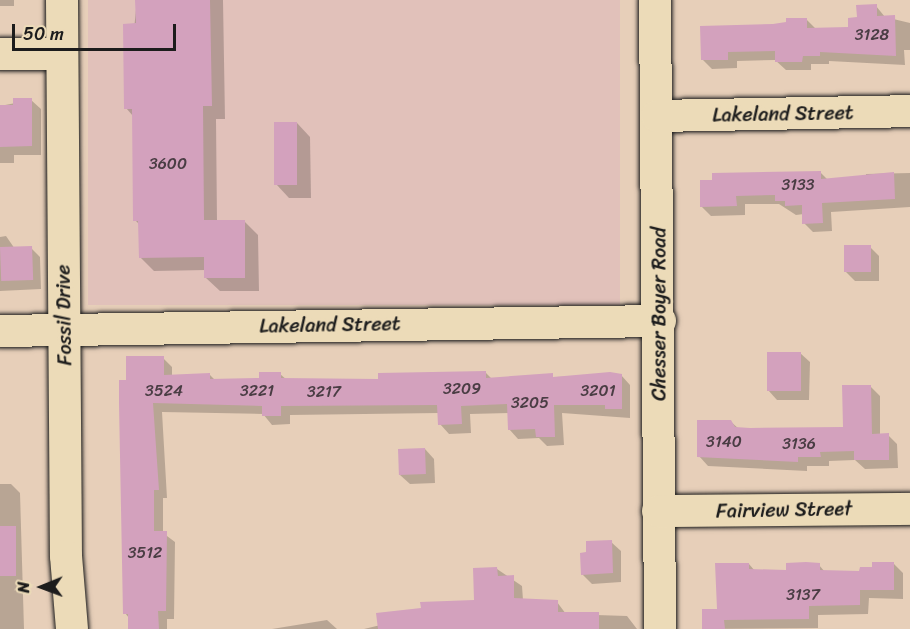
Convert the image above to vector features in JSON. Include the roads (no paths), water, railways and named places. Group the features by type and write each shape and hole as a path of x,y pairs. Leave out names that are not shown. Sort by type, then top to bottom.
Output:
{"street":[{"name":"Fossil Drive","path":"62,0 66,556 72,629"},
{"name":"Chesser Boyer Road","path":"655,0 660,321 658,511 660,629"},
{"path":"0,54 62,54"},
{"name":"Lakeland Street","path":"657,116 910,111"},
{"name":"Lakeland Street","path":"0,331 64,328 660,321"},
{"name":"Fairview Street","path":"658,511 910,508"}]}
